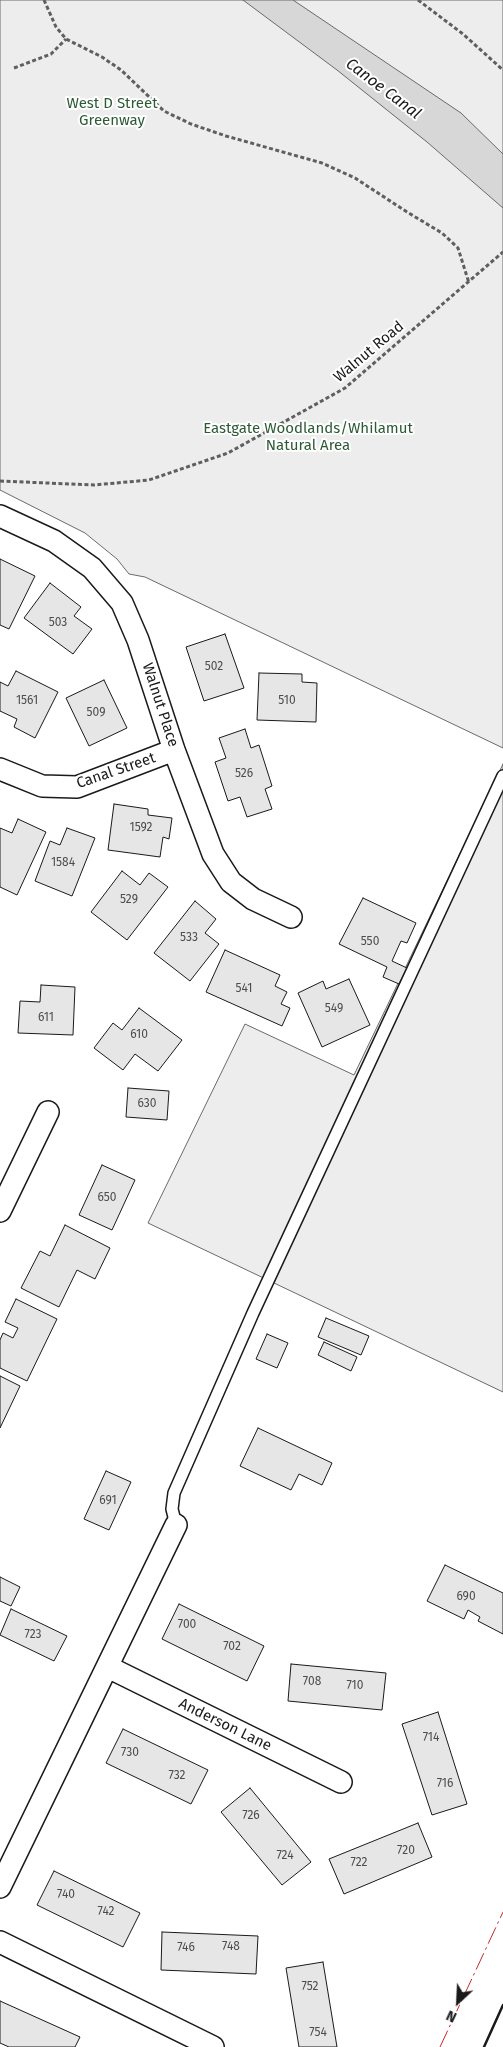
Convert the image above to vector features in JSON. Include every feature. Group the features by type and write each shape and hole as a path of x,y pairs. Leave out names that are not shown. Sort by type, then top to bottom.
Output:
{"street":[{"name":"Walnut Place","path":"0,516 54,541 92,568 122,603 138,640 174,750 213,854 232,882 253,899 291,918"},
{"name":"Canal Street","path":"0,769 42,786 76,787 174,750"},
{"path":"0,1211 48,1112"},
{"path":"0,1887 176,1525"},
{"name":"Anderson Lane","path":"108,1667 341,1782"},
{"path":"0,1942 213,2047"}],"lane":[{"path":"176,1525 172,1509 174,1493 257,1305 503,776"}],"path":[{"path":"44,0 56,27 66,39 102,57 121,70 164,111 190,124 322,163 355,178 442,233 458,248 469,282"},
{"path":"418,0 463,34 503,70"},
{"path":"14,68 51,54 66,39"},
{"name":"Walnut Road","path":"0,481 94,485 149,480 228,453 345,388 503,252"}],"shaded area":[{"name":"Eastgate Woodlands/Whilamut Natural Area","path":"0,0 503,0 503,748 145,577 129,574 117,559 85,533 0,490"},
{"path":"503,764 503,1392 148,1223 245,1024 354,1075"}],"water":[{"name":"Canoe Canal","path":"243,0 293,0 461,113 503,154 503,208 427,142 337,70"}],"building":[{"path":"0,559 35,576 9,629 0,625"},
{"path":"50,583 81,607 74,616 92,629 73,654 24,618"},
{"path":"225,634 244,688 204,701 186,647"},
{"path":"16,671 58,692 35,738 14,727 17,719 0,711 0,682 8,686"},
{"path":"259,673 302,674 302,682 317,683 316,722 257,720"},
{"path":"104,680 127,728 89,746 66,698"},
{"path":"245,729 251,748 259,745 272,786 265,789 272,809 247,817 240,797 228,801 215,762 226,758 219,738"},
{"path":"114,804 148,809 148,815 172,818 169,839 163,837 160,857 108,850"},
{"path":"18,819 46,832 17,895 0,887 0,828 12,833"},
{"path":"67,828 95,838 72,896 35,881 50,841 60,845"},
{"path":"122,871 140,885 149,873 168,887 127,940 91,912"},
{"path":"363,898 416,923 407,943 401,941 392,961 407,968 399,984 383,977 387,967 339,944"},
{"path":"195,901 216,919 205,933 219,944 190,981 154,953"},
{"path":"225,950 280,975 275,986 287,992 281,1004 290,1008 282,1026 206,992"},
{"path":"349,979 370,1025 322,1047 298,993 323,981 326,989"},
{"path":"41,985 75,987 73,1035 18,1033 20,1001 40,1002"},
{"path":"139,1008 182,1040 158,1071 135,1054 123,1070 94,1048 113,1023 122,1030"},
{"path":"128,1088 169,1091 167,1120 126,1117"},
{"path":"102,1165 135,1180 112,1230 79,1215"},
{"path":"65,1225 110,1248 95,1279 77,1270 59,1307 21,1288 40,1251 50,1256"},
{"path":"16,1299 57,1319 27,1381 0,1368 0,1340 3,1333 13,1338 18,1328 5,1322"},
{"path":"326,1318 369,1336 361,1355 318,1337"},
{"path":"267,1334 288,1343 277,1368 256,1359"},
{"path":"324,1342 357,1357 351,1371 318,1355"},
{"path":"0,1376 20,1386 0,1428"},
{"path":"258,1428 332,1463 322,1485 299,1474 291,1490 240,1466"},
{"path":"106,1471 131,1482 109,1530 84,1519"},
{"path":"445,1565 503,1593 503,1634 478,1621 480,1617 468,1610 464,1619 427,1601"},
{"path":"0,1577 20,1587 11,1606 0,1601"},
{"path":"179,1604 264,1646 247,1681 162,1639"},
{"path":"11,1609 67,1636 54,1661 0,1635"},
{"path":"291,1664 386,1673 382,1710 288,1701"},
{"path":"438,1712 467,1804 432,1815 402,1724"},
{"path":"123,1729 208,1770 191,1804 106,1763"},
{"path":"250,1788 311,1862 282,1885 221,1812"},
{"path":"418,1823 432,1857 344,1894 329,1859"},
{"path":"54,1871 140,1913 123,1947 37,1905"},
{"path":"162,1932 258,1936 256,1974 161,1970"},
{"path":"323,1962 337,2047 299,2047 286,1968"},
{"path":"0,2001 80,2037 75,2047 9,2047 0,2043"}],"wall":[{"path":"484,2047 503,2005"}],"power":[{"path":"440,2047 503,1912"}],"park label":[{"name":"West D Street Greenway","path":"112,112"}]}
